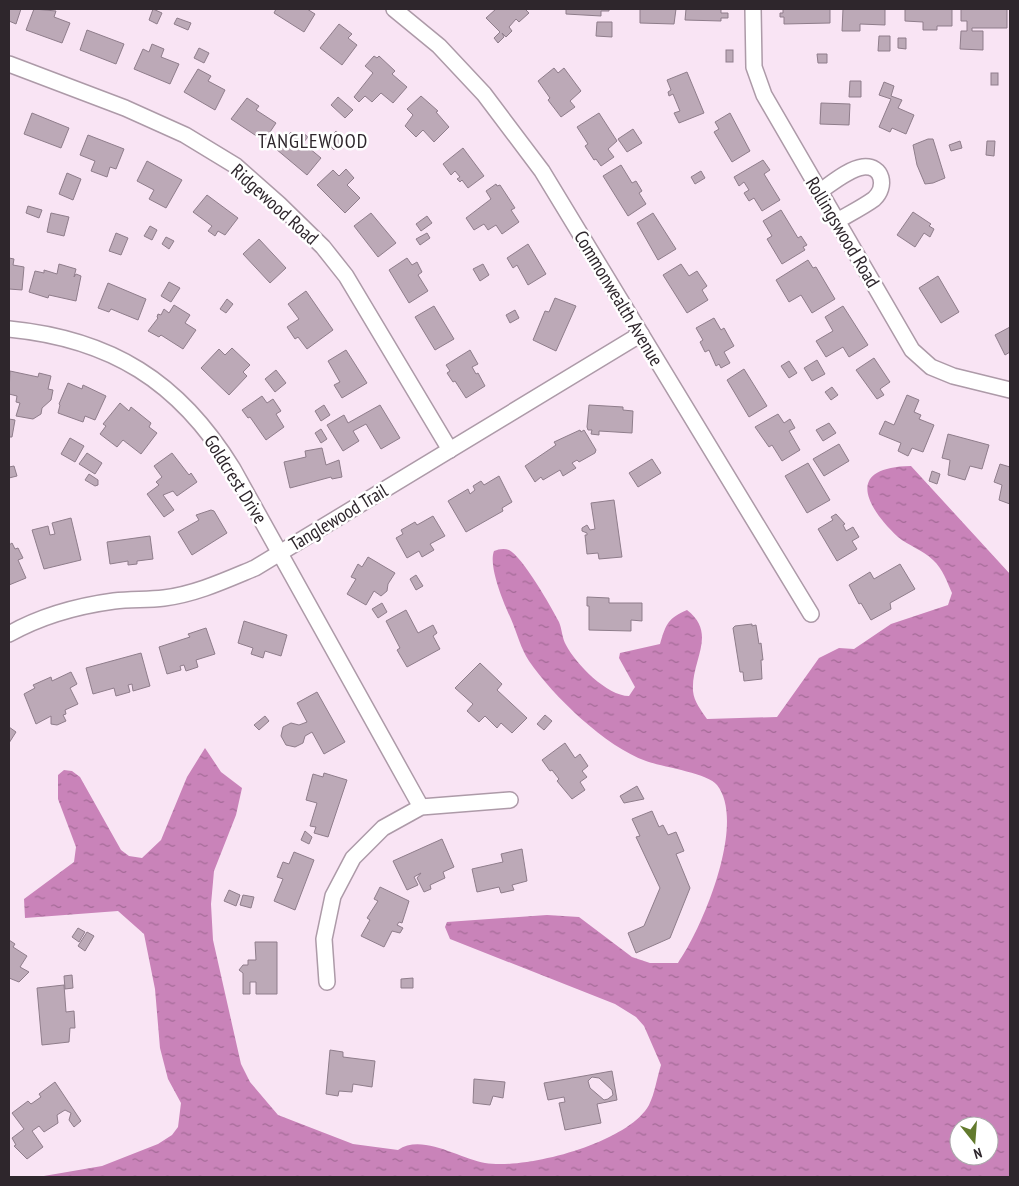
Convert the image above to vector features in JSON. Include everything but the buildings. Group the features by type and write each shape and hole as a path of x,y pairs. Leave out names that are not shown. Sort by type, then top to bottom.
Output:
{"street":[{"name":"Commonwealth Avenue","path":"394,9 439,46 484,94 527,148 811,614"},
{"name":"Rollingswood Road","path":"753,9 754,66 764,95 912,350 931,368 954,376 1010,390"},
{"name":"Ridgewood Road","path":"9,64 125,108 185,134 236,166 323,247 346,276 450,450"},
{"path":"819,192 862,167 870,167 881,175 882,183 875,198 837,221"},
{"name":"Goldcrest Drive","path":"9,329 38,332 88,345 158,381 192,412 218,445 281,552 421,807"},
{"name":"Tanglewood Trail","path":"9,634 28,623 65,610 115,601 165,598 211,587 255,568 641,334"},
{"path":"327,982 324,939 333,896 353,858 383,828 421,807 510,800"}],"water":[{"path":"911,466 1010,574 1010,1177 38,1177 102,1166 158,1144 172,1135 178,1127 181,1103 168,1079 160,1048 155,989 144,934 118,911 25,918 24,899 74,862 76,847 58,799 58,775 64,770 72,771 80,777 121,850 129,856 142,858 161,840 187,777 205,748 221,772 242,788 236,815 214,871 211,904 213,940 241,1064 250,1082 278,1115 353,1144 398,1150 418,1144 441,1149 475,1161 503,1164 549,1158 574,1151 599,1142 638,1119 649,1105 661,1065 644,1026 636,1017 615,1004 450,939 445,927 447,922 547,915 579,917 632,957 650,963 678,963 698,926 718,876 727,824 725,802 717,785 712,781 695,774 646,761 614,744 581,719 539,675 521,646 498,585 493,566 494,551 505,549 515,554 536,583 555,615 571,653 593,678 611,691 629,696 635,687 619,658 620,653 660,644 669,622 687,610 696,619 701,628 701,648 693,680 693,691 696,702 707,719 777,717 819,658 839,648 854,649 891,624 948,605 952,593 939,567 929,557 898,537 886,525 870,501 867,490 869,480 877,473 890,468"}],"district":[{"name":"TANGLEWOOD","path":"313,141"}]}
